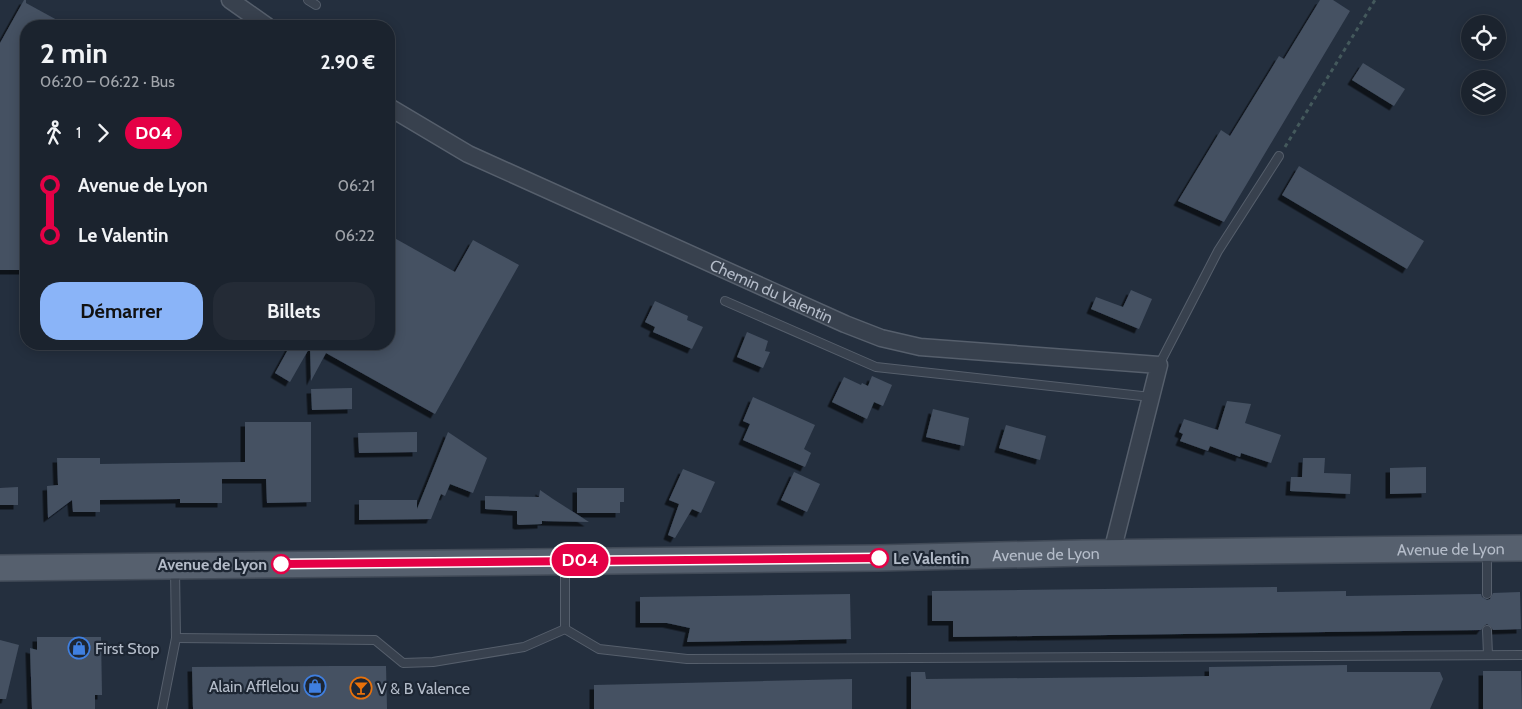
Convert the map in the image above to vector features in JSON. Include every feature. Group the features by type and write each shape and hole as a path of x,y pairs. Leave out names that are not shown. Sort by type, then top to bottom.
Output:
{"main road":[{"name":"Avenue de Lyon","path":"0,568 565,560 879,558 1112,552 1522,548"}],"street":[{"path":"230,0 258,20"},
{"name":"Chemin du Valentin","path":"395,111 468,154 502,170 827,316 881,338 920,347 1159,366"},
{"path":"1112,552 1159,366"}],"lane":[{"path":"308,0 316,5"},
{"path":"1159,366 1218,251 1279,156"},
{"path":"725,300 876,367 1152,393"},
{"path":"1487,548 1487,594"},
{"path":"565,560 565,629"},
{"path":"162,709 176,638 175,566"},
{"path":"176,638 375,640 403,663 433,662 524,647 565,629"},
{"path":"565,629 599,649 687,659 1522,655"},
{"path":"1488,630 1488,655"}],"path":[{"path":"1279,156 1375,0"}],"building":[{"path":"24,0 26,0 26,3 57,20 20,20 20,270 0,270 0,43"},
{"path":"1320,0 1333,0 1350,11 1224,222 1178,201 1221,130 1230,136 1279,56 1284,59"},
{"path":"1363,63 1405,89 1394,106 1352,80"},
{"path":"1299,166 1424,241 1407,269 1282,195"},
{"path":"395,238 455,272 473,240 519,265 435,414 326,353 311,381 310,350 395,350"},
{"path":"1131,290 1152,299 1139,329 1091,309 1096,297 1123,307"},
{"path":"655,301 688,316 687,320 703,327 692,349 653,332 655,327 645,322"},
{"path":"747,332 768,341 765,351 770,352 763,368 737,357"},
{"path":"288,350 308,350 290,382 275,373"},
{"path":"872,376 892,385 883,406 874,402 867,419 832,402 844,377 861,385 862,383 868,386"},
{"path":"352,388 352,409 312,410 311,389"},
{"path":"753,397 815,425 804,449 811,453 805,467 743,440 750,424 743,421"},
{"path":"1227,401 1251,404 1245,423 1281,435 1271,463 1241,453 1240,457 1210,446 1208,451 1180,441 1183,434 1179,432 1184,419 1218,430"},
{"path":"933,409 969,418 964,446 926,437"},
{"path":"245,422 311,422 311,502 267,503 266,479 222,479 222,503 180,503 180,499 100,500 100,512 73,512 72,500 48,518 47,486 58,485 57,458 100,458 100,464 245,462"},
{"path":"1006,425 1046,436 1040,460 999,448"},
{"path":"417,432 417,452 359,453 358,433"},
{"path":"448,432 487,458 473,493 450,484 445,496 441,494 431,519 359,520 359,500 417,500 417,509"},
{"path":"1303,458 1325,458 1324,473 1351,474 1350,494 1290,491 1291,477 1302,477"},
{"path":"1426,467 1426,493 1390,494 1390,468"},
{"path":"683,469 715,482 701,513 692,509 675,538 668,535 679,504 669,500"},
{"path":"794,472 820,484 807,512 781,500"},
{"path":"18,487 18,505 0,505 0,488"},
{"path":"577,488 624,488 624,502 620,502 620,513 577,513"},
{"path":"540,490 589,522 542,521 542,524 519,525 517,524 517,511 485,509 485,496 539,497"},
{"path":"1277,587 1277,592 1346,591 1346,596 1481,594 1487,600 1490,599 1493,593 1520,592 1521,629 1493,630 1487,624 1481,630 953,637 953,621 932,621 932,591"},
{"path":"850,594 851,639 687,642 690,628 667,623 640,623 640,597"},
{"path":"37,637 101,637 102,695 95,695 95,709 32,709 30,648 37,650"},
{"path":"0,640 19,645 6,699 0,699"},
{"path":"1347,665 1347,672 1440,672 1443,679 1430,709 911,709 911,672 925,672 926,679 1209,676 1209,667"},
{"path":"386,666 387,709 193,709 192,667"},
{"path":"1483,671 1521,671 1522,709 1483,709"},
{"path":"852,679 852,709 594,709 594,685"}],"bus line":[{"name":"D04","path":"281,564 879,558"}],"place":[{"name":"Le Valentin","path":"879,558"},
{"name":"Avenue de Lyon","path":"281,564"},
{"name":"First Stop","path":"79,648"},
{"name":"Alain Afflelou","path":"315,686"},
{"name":"V & B Valence","path":"361,688"}]}
